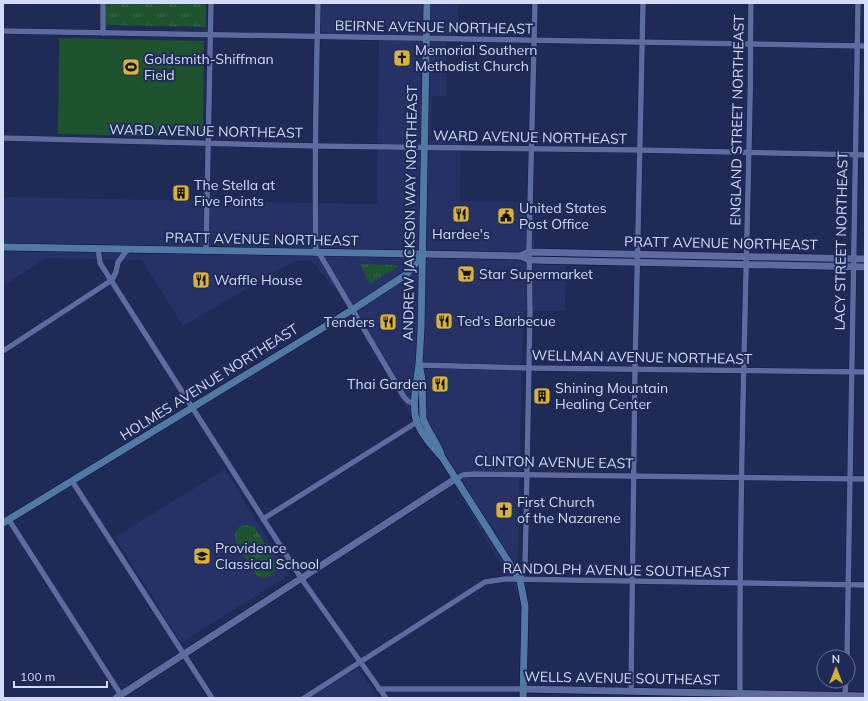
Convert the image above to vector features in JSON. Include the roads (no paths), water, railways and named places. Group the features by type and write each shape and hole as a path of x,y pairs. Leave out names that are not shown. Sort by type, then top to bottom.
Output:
{"main road":[{"name":"ANDREW JACKSON WAY NORTHEAST","path":"417,422 415,402 416,380 419,365 423,254 427,3"},
{"name":"PRATT AVENUE NORTHEAST","path":"3,247 423,254"},
{"name":"HOLMES AVENUE NORTHEAST","path":"6,522 352,310 406,274 423,254"},
{"path":"419,365 422,379 424,423 437,443 442,457 455,479 520,580 526,606 523,698"},
{"path":"417,422 431,445 442,457"}],"street":[{"path":"103,3 103,33"},
{"path":"206,251 211,3"},
{"path":"318,3 315,199 318,253 404,396 409,402 415,402"},
{"path":"520,580 525,563 529,252 535,3"},
{"path":"631,691 635,368 643,3"},
{"name":"ENGLAND STREET NORTHEAST","path":"740,692 744,315 747,265 751,3"},
{"name":"LACY STREET NORTHEAST","path":"847,649 858,3"},
{"name":"BEIRNE AVENUE NORTHEAST","path":"3,31 865,46"},
{"name":"WARD AVENUE NORTHEAST","path":"3,138 316,146 639,150 865,155"},
{"path":"98,249 100,263 263,519 301,578 386,698"},
{"path":"3,351 112,280 116,272 118,262 128,250"},
{"path":"520,256 529,252"},
{"name":"PRATT AVENUE NORTHEAST","path":"529,252 747,256 853,263 865,267"},
{"name":"PRATT AVENUE NORTHEAST","path":"423,254 520,256"},
{"path":"520,256 530,260"},
{"name":"PRATT AVENUE NORTHEAST","path":"530,260 747,265 853,263 865,259"},
{"name":"WELLMAN AVENUE NORTHEAST","path":"419,365 528,368 635,368 865,372"},
{"path":"263,519 417,422"},
{"name":"CLINTON AVENUE EAST","path":"119,696 463,475 527,474 865,479"},
{"path":"72,481 212,698"},
{"path":"6,522 119,696"},
{"name":"RANDOLPH AVENUE SOUTHEAST","path":"304,698 485,582 505,579 865,586"},
{"name":"WELLS AVENUE SOUTHEAST","path":"379,689 740,692 865,696"},
{"path":"845,689 845,695"},
{"path":"601,690 601,698"}],"place":[{"name":"Memorial Southern Methodist Church","path":"402,58"},
{"name":"Goldsmith-Shiffman Field","path":"131,67"},
{"name":"The Stella at Five Points","path":"181,193"},
{"name":"Hardee's","path":"461,214"},
{"name":"United States Post Office","path":"506,216"},
{"name":"Star Supermarket","path":"466,274"},
{"name":"Waffle House","path":"201,280"},
{"name":"Ted's Barbecue","path":"444,321"},
{"name":"Tenders","path":"388,322"},
{"name":"Thai Garden","path":"440,384"},
{"name":"Shining Mountain Healing Center","path":"542,396"},
{"name":"First Church of the Nazarene","path":"504,510"},
{"name":"Providence Classical School","path":"202,556"}]}
